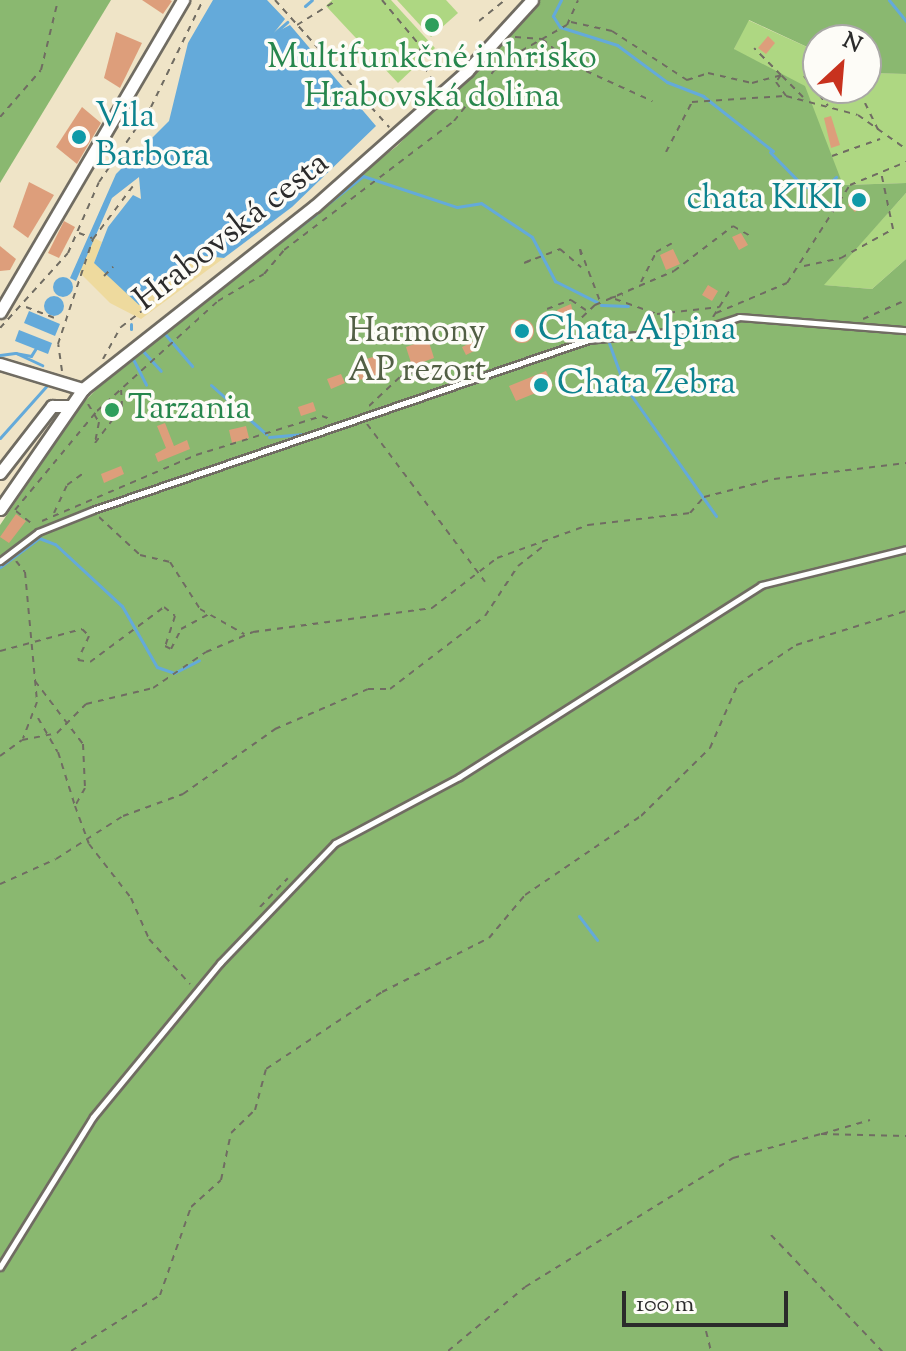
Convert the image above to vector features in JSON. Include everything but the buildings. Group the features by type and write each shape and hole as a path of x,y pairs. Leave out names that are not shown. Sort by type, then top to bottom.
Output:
{"street":[{"path":"0,312 13,295 183,0"},
{"name":"Hrabovská cesta","path":"6,508 69,406 83,389 396,135 502,36 532,0"},
{"path":"0,364 54,376 83,389"},
{"name":"Hrabovská cesta","path":"0,473 52,406 69,406"}],"lane":[{"path":"0,301 13,295"},
{"path":"0,561 38,532 93,510 362,413 588,340 706,328 739,317 844,329 906,330"},
{"path":"0,1267 62,1158 196,994 335,843 459,777 761,585 906,549"}],"path":[{"path":"0,117 41,70 58,0"},
{"path":"0,328 25,307 78,232 203,0"},
{"path":"275,0 396,135"},
{"path":"297,25 337,0"},
{"path":"382,0 421,47 418,56 443,93"},
{"path":"479,21 505,0"},
{"path":"38,532 6,508 97,411 173,342 454,121 500,63 567,25 578,0"},
{"path":"569,21 612,31 673,77 727,74 752,83 781,75"},
{"path":"502,36 542,39 575,66 652,101"},
{"path":"754,48 802,96"},
{"path":"781,75 776,82 786,96"},
{"path":"666,152 692,102 802,97"},
{"path":"821,104 858,115 882,139 906,149"},
{"path":"865,104 882,139"},
{"path":"832,156 882,139"},
{"path":"716,313 765,296 803,266 850,185 906,162"},
{"path":"803,266 841,258 893,229 881,172"},
{"path":"54,376 61,323 93,239 133,186"},
{"path":"542,355 586,311 605,299 688,263 733,226 752,237"},
{"path":"78,232 93,239"},
{"path":"640,283 656,252 672,243"},
{"path":"531,260 560,249 581,267 601,302"},
{"path":"581,255 581,267"},
{"path":"102,372 121,327 201,266"},
{"path":"104,276 113,267"},
{"path":"706,328 731,288"},
{"path":"615,299 623,295"},
{"path":"605,299 615,299 657,314 720,307"},
{"path":"547,309 571,300 586,311"},
{"path":"844,329 906,300"},
{"path":"25,307 54,318"},
{"path":"447,363 400,377 362,413 485,582"},
{"path":"97,411 95,443 122,407 120,389"},
{"path":"21,546 34,526 53,514 196,455 322,416 339,423"},
{"path":"22,740 50,735 67,725 86,704 153,688 246,635 432,608 497,558 547,543 588,525 690,513 704,497 774,479 906,463"},
{"path":"53,514 67,485 82,474"},
{"path":"93,510 140,555 170,562 209,614 246,635"},
{"path":"0,884 87,838 183,794 275,729 368,689 390,689 485,616 518,566 547,543"},
{"path":"11,553 25,572 37,717 50,735 87,838 131,898 149,939 196,994"},
{"path":"0,651 82,629 89,636 78,660 90,662 164,607 175,616 165,646 171,649 181,629 209,614"},
{"path":"71,1351 160,1295 191,1207 221,1180 231,1133 255,1110 266,1069 382,992 489,938 525,895 641,816 710,748 738,684 796,645 906,611"},
{"path":"35,681 83,744 85,788 75,806"},
{"path":"0,756 22,740 37,717"},
{"path":"448,1351 525,1287 733,1158 870,1120"},
{"path":"821,1134 906,1136"},
{"path":"771,1235 882,1351"},
{"path":"706,1331 711,1351"}],"green space":[{"path":"0,0 111,0 0,183"},
{"path":"332,0 391,0 435,48 398,83 326,6"},
{"name":"Multifunkčné inhrisko Hrabovská dolina","path":"397,0 446,0 458,13 431,37"},
{"name":"Harmony AP rezort","path":"538,0 906,0 906,74 882,73 882,24 802,24 802,45 749,20 734,49 802,84 802,104 812,104 843,185 906,183 906,193 824,285 872,289 906,259 906,1351 0,1351 0,525 82,404 135,350 397,146"},
{"path":"748,20 802,45 802,104 882,104 882,73 906,74 906,183 843,185 734,49"},
{"path":"906,193 906,259 872,289 823,285"}],"sand":[{"path":"92,237 102,242 94,263 172,281 197,255 224,258 141,319 110,303 79,272"}],"water":[{"path":"213,0 267,0 285,19 273,34 290,25 376,126 292,207 224,258 197,255 139,305 94,263 108,227 133,195 141,199 139,177 112,198 76,281 70,278 116,174 169,121 188,43"},
{"path":"63,277 70,280 73,287 70,294 63,297 56,294 53,287 56,280"},
{"path":"54,296 61,299 64,306 61,313 54,316 47,313 44,306 47,299"},
{"path":"29,311 60,324 55,336 24,323"},
{"path":"19,330 52,343 48,354 15,341"}],"waterway":[{"path":"305,6 312,0"},
{"path":"561,0 553,16 560,27 617,45 667,82 703,96 773,151"},
{"path":"889,0 906,21"},
{"path":"270,37 287,22"},
{"path":"770,152 804,187 825,187 836,177"},
{"path":"326,205 363,176 457,207 481,203 532,237 555,281 597,302"},
{"path":"257,259 316,214"},
{"path":"601,305 628,306"},
{"path":"141,350 185,315"},
{"path":"131,324 131,329"},
{"path":"165,334 192,366"},
{"path":"609,343 624,385 716,516"},
{"path":"36,348 31,356 16,353 42,365"},
{"path":"142,350 161,371"},
{"path":"0,355 15,353"},
{"path":"132,357 146,385"},
{"path":"0,438 51,381"},
{"path":"211,385 266,434"},
{"path":"269,437 306,434"},
{"path":"0,567 39,538 55,544 122,606 157,667 174,673 199,660"},
{"path":"579,916 597,940"}],"place":[{"name":"Multifunkčné inhrisko Hrabovská dolina","path":"432,25"},
{"name":"Vila Barbora","path":"79,137"},
{"name":"chata KIKI","path":"859,200"},
{"name":"Chata Alpina","path":"522,331"},
{"name":"Chata Zebra","path":"541,385"},
{"name":"Tarzania","path":"112,410"}]}
